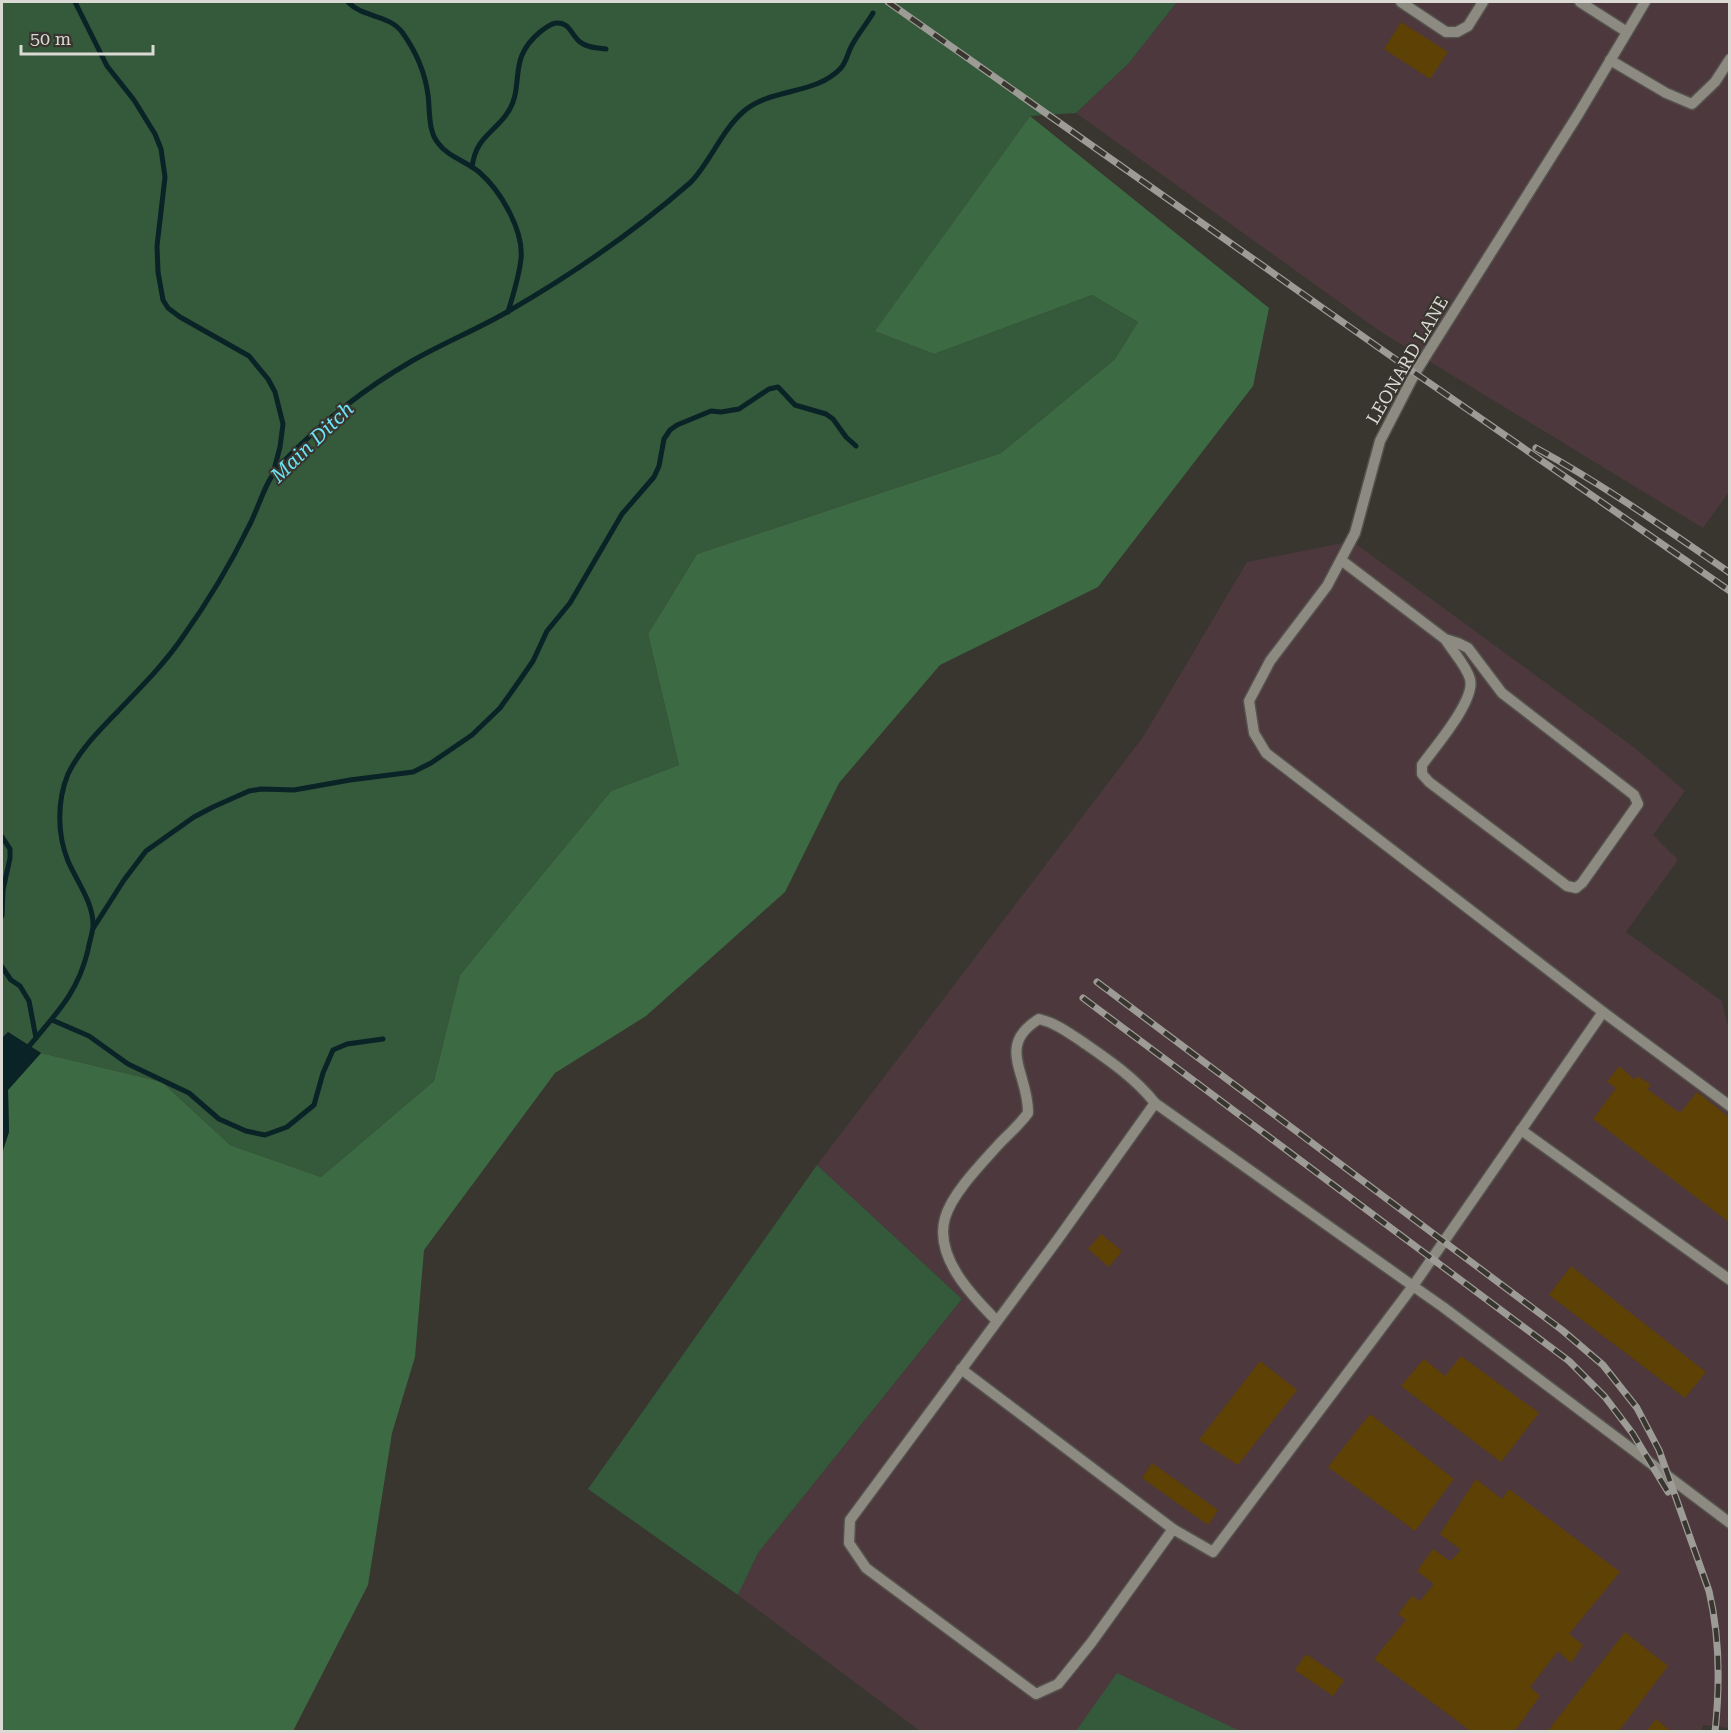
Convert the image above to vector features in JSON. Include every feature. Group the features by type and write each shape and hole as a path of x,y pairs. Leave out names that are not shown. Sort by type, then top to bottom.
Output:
{"street":[{"path":"1401,2 1446,32 1457,32 1468,26 1483,2"},
{"path":"1580,2 1627,32"},
{"name":"LEONARD LANE","path":"1645,2 1415,373 1380,441 1354,533 1341,560 1327,586 1270,661 1249,701 1254,733 1266,753 1602,1012 1730,1107"},
{"path":"1610,60 1666,93 1692,104 1715,82 1730,58"},
{"path":"1341,560 1445,639 1471,681 1466,702 1422,765 1422,774 1429,782 1566,886 1575,888 1582,884 1638,804 1634,795 1502,693 1468,648 1458,642 1445,639"},
{"path":"961,1369 1173,1529 1212,1552 1413,1286 1602,1012"},
{"path":"997,1321 966,1287 952,1263 944,1236 945,1218 954,1199 969,1180 1028,1113 1029,1101 1015,1053 1019,1039 1029,1024 1039,1019 1053,1022 1123,1070 1155,1102 1413,1286 1730,1523"},
{"path":"1155,1102 850,1520 849,1543 866,1568 1036,1694 1058,1684 1091,1643 1173,1529"},
{"path":"1521,1130 1730,1280"}],"shaded area":[{"path":"1177,2 1729,2 1729,492 1703,528 1381,332 1076,113 1129,63"},
{"path":"1352,541 1635,748 1685,791 1653,835 1678,860 1626,932 1722,1001 1729,1030 1729,1728 1703,1725 1701,1732 920,1731 738,1595 758,1553 962,1299 817,1165 1143,737 1247,562"}],"green space":[{"path":"2,2 1177,2 1129,63 1076,113 1030,116 876,331 934,354 1092,295 1138,322 1115,359 1001,453 697,554 648,634 679,765 611,791 460,975 434,1081 321,1177 230,1145 162,1082 41,1053 8,1032 2,1038"},
{"path":"1030,116 1269,308 1253,386 1098,587 940,665 839,783 785,892 646,1016 555,1073 424,1250 415,1357 392,1433 368,1585 293,1731 2,1731 2,1153 9,1132 8,1090 41,1053 162,1082 230,1145 321,1177 434,1081 460,975 611,791 679,765 648,634 697,554 1001,453 1115,359 1138,322 1092,295 934,354 875,331"},
{"path":"817,1165 962,1299 758,1553 738,1595 588,1489"},
{"path":"1117,1673 1240,1731 1076,1731"}],"water":[{"path":"8,1032 41,1053 8,1090 9,1132 2,1153 2,1038"}],"building":[{"path":"1401,22 1448,52 1430,79 1384,49"},
{"path":"1619,1066 1635,1080 1638,1076 1651,1085 1647,1089 1680,1113 1697,1092 1730,1118 1730,1223 1593,1119 1616,1088 1607,1082"},
{"path":"1101,1234 1122,1251 1109,1267 1088,1249"},
{"path":"1571,1266 1706,1372 1685,1398 1549,1295"},
{"path":"1461,1356 1539,1413 1501,1462 1401,1386 1424,1359 1445,1376"},
{"path":"1260,1361 1297,1390 1238,1465 1199,1440"},
{"path":"1370,1414 1454,1479 1415,1531 1328,1467"},
{"path":"1152,1463 1218,1510 1208,1525 1142,1478"},
{"path":"1476,1479 1502,1499 1509,1489 1620,1572 1569,1634 1583,1645 1571,1663 1558,1651 1530,1687 1540,1696 1514,1732 1472,1732 1374,1659 1406,1620 1398,1614 1412,1596 1420,1601 1434,1584 1417,1571 1433,1549 1450,1561 1461,1550 1440,1534"},
{"path":"1625,1632 1668,1666 1618,1732 1547,1732"},
{"path":"1306,1654 1344,1680 1333,1696 1295,1670"},
{"path":"1656,1719 1672,1732 1646,1732"}],"waterway":[{"path":"75,2 107,66 134,100 155,134 161,149 165,177 157,246 158,272 163,300 168,308 180,317 249,356 268,379 275,392 283,424 274,470"},
{"path":"348,2 361,11 390,22 402,32 422,70 435,138 447,152 479,172 495,189 509,211 519,236 521,259 508,312"},
{"name":"Main Ditch","path":"26,1050 71,993 83,966 93,927 88,901 64,851 60,829 60,806 68,774 91,740 160,666 191,625 234,555 276,470 327,421 377,383 424,354 532,298 602,252 647,218 691,182 729,128 744,111 767,98 818,83 840,69 855,40 873,13"},
{"path":"472,167 477,149 506,115 512,104 519,63 529,43 540,32 552,24 561,23 583,44 606,49"},
{"path":"94,927 146,851 194,817 213,807 249,791 294,790 413,772 431,763 472,735 500,708 533,661 547,631 570,603 622,514 654,477 659,466 664,439 677,425 711,411 739,409 769,389 778,387 795,405 826,414 833,419 856,446"},
{"path":"2,837 10,849 3,890 2,916"},
{"path":"2,967 11,980 20,986 29,1001 36,1038"},
{"path":"52,1020 89,1036 128,1064 189,1093 219,1119 246,1131 265,1135 287,1127 314,1105 323,1073 333,1050 347,1044 383,1039"}],"railway":[{"path":"888,2 1415,373 1730,591"},
{"path":"1536,448 1610,492 1730,573"},
{"path":"1097,982 1562,1330 1603,1365 1637,1408 1659,1450 1709,1591 1718,1661 1715,1732"},
{"path":"1083,998 1569,1361 1605,1397 1633,1434 1668,1492"}]}
